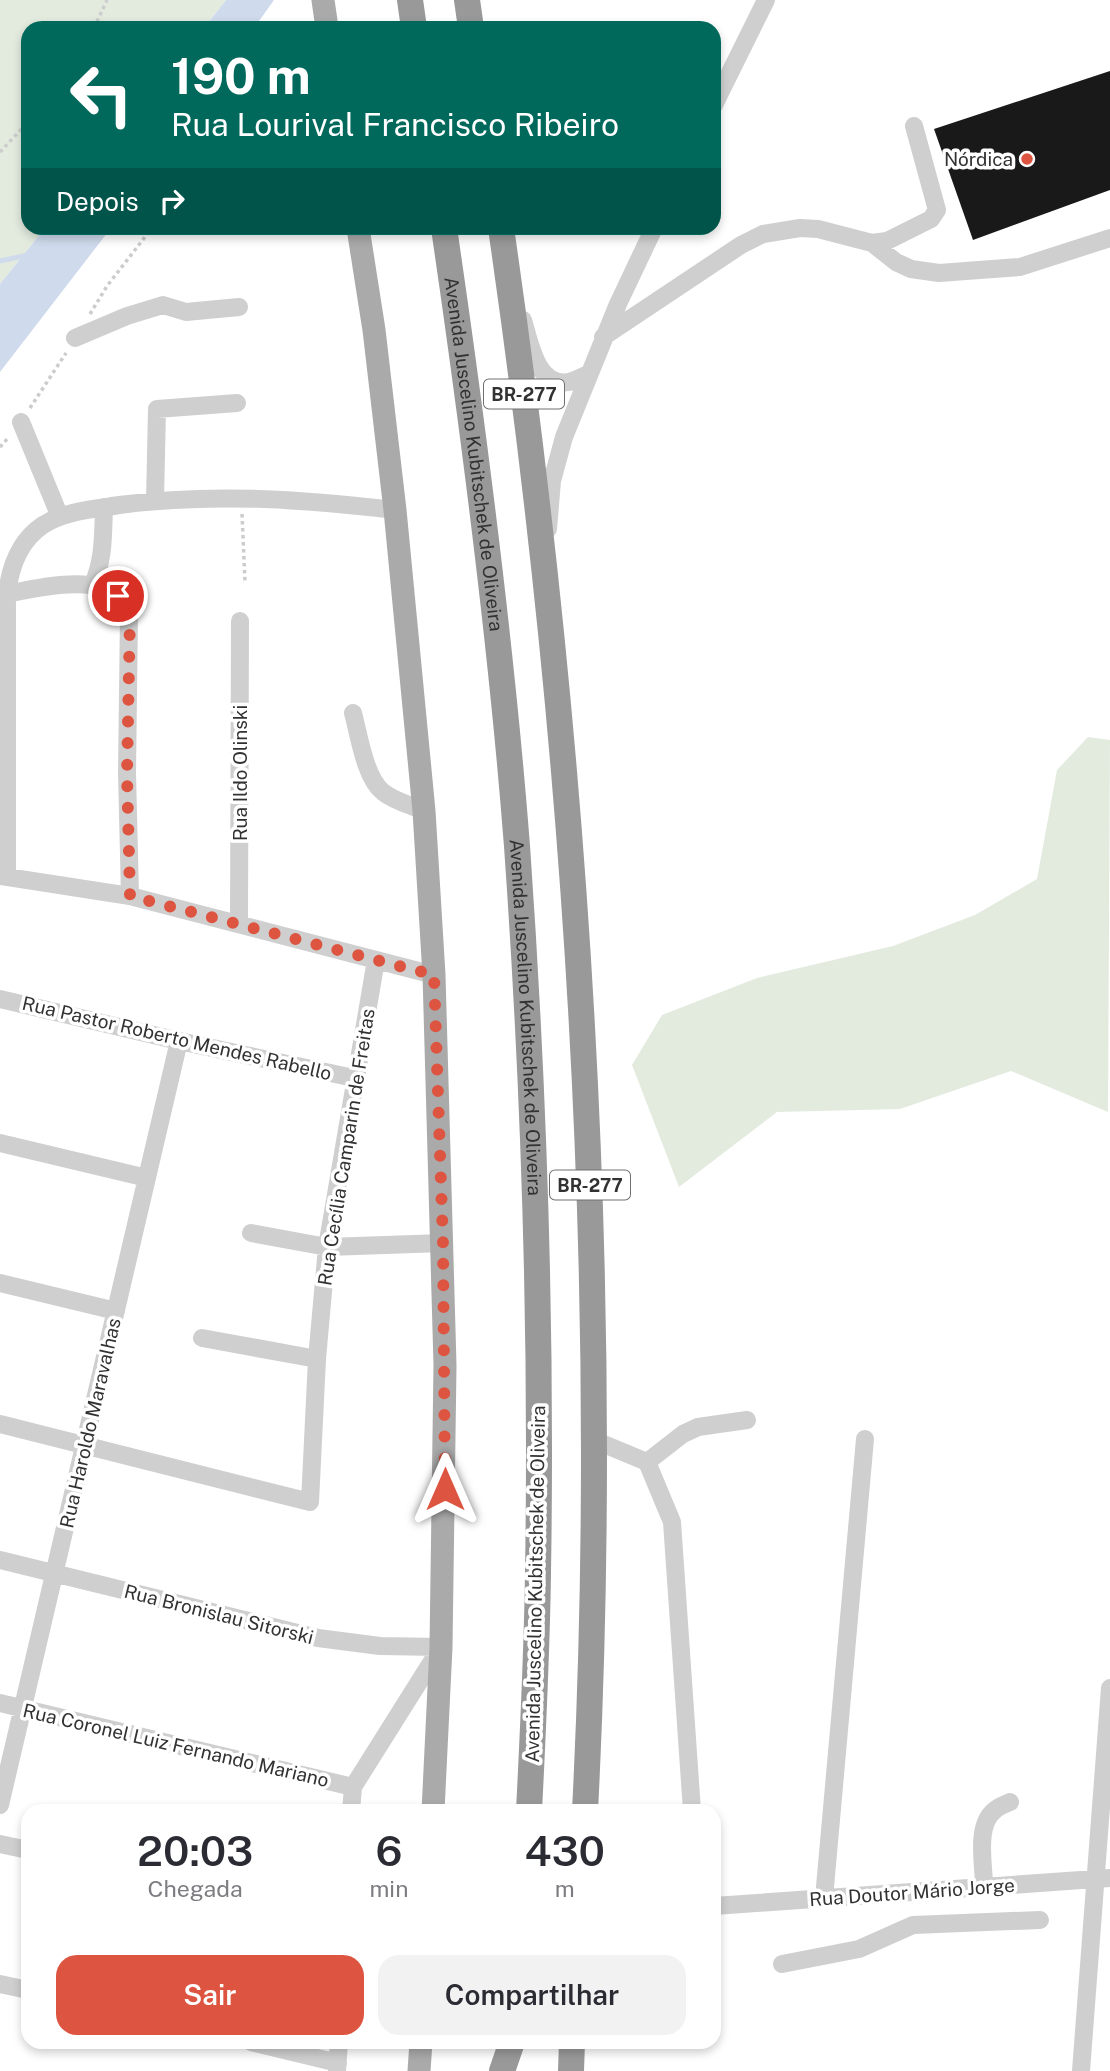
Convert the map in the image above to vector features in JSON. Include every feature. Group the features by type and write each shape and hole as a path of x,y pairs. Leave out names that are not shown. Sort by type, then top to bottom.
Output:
{"highway":[{"path":"410,0 414,21"},
{"path":"467,0 470,21"},
{"name":"Avenida Juscelino Kubitschek de Oliveira","path":"445,235 468,392 496,630 524,956 532,1139 539,1424 538,1587 529,1804"},
{"name":"BR-277","path":"502,235 544,560 561,725 581,984 592,1238 594,1440 584,1804"},
{"path":"502,2071 510,2049"},
{"path":"517,2071 519,2049"}],"main road":[{"path":"323,0 326,21"},
{"path":"359,235 395,510 424,811 434,975 443,1243 445,1514 433,1804"},
{"path":"419,2071 421,2049"}],"street":[{"path":"721,91 766,0"},
{"path":"603,337 741,245 763,234 785,229 809,228 872,243 887,241 935,216 937,210 914,126"},
{"path":"544,560 557,460 603,337 651,235"},
{"path":"872,243 896,262 911,269 939,273 1020,267 1110,237"},
{"path":"505,255 533,355 540,368 547,377 558,382 571,382 590,373"},
{"path":"75,338 127,316 163,305 186,312 239,307"},
{"path":"155,500 157,409 237,403"},
{"path":"21,422 60,517"},
{"path":"395,510 298,499 155,500 60,517 43,526 18,553 10,572 7,594 4,876 130,896 434,975"},
{"path":"93,584 103,551 104,507"},
{"path":"7,594 58,584 93,584 124,601 130,614 127,774 130,896"},
{"name":"Rua Ildo Olinski","path":"239,924 240,621"},
{"path":"353,713 370,777 380,790 391,797 424,811"},
{"name":"Rua Cecília Camparin de Freitas","path":"85,1445 310,1502 317,1359 327,1247 376,960"},
{"name":"Rua Pastor Roberto Mendes Rabello","path":"0,999 354,1078"},
{"name":"Rua Haroldo Maravalhas","path":"0,1805 180,1041"},
{"path":"0,1143 147,1178"},
{"path":"251,1233 327,1247 443,1243"},
{"path":"0,1283 116,1311"},
{"path":"202,1338 317,1359"},
{"path":"647,1462 683,1434 698,1427 747,1420"},
{"path":"0,1424 85,1445"},
{"path":"824,1898 865,1439"},
{"path":"594,1440 647,1462 672,1522 692,1804"},
{"name":"Rua Bronislau Sitorski","path":"0,1560 318,1638 360,1644 441,1647"},
{"path":"352,1804 353,1787 441,1647"},
{"path":"1081,2071 1091,1931 1103,1878 1110,1688"},
{"name":"Rua Coronel Luiz Fernando Mariano","path":"0,1703 353,1787"},
{"path":"587,1762 598,1804"},
{"path":"984,1886 985,1824 993,1811 1010,1802"},
{"path":"0,1844 21,1848"},
{"name":"Rua Doutor Mário Jorge","path":"721,1905 1103,1878"},
{"path":"913,1925 914,1892"},
{"path":"782,1964 859,1949 913,1925 1040,1920"},
{"path":"1091,1931 1110,1933"},
{"path":"0,1984 21,1988"},
{"path":"275,2049 338,2067 339,2049"}],"path":[{"path":"97,21 107,0"},
{"path":"0,152 21,129"},
{"path":"241,498 245,582"}],"shaded area":[{"path":"0,0 226,0 210,21 21,21 21,235 39,235 0,284"},
{"path":"1088,737 1110,740 1108,1112 1011,1071 900,1109 777,1112 679,1187 632,1065 662,1015 757,978 893,946 975,915 1037,879 1057,770"}],"water":[{"path":"226,0 274,0 259,21 210,21"},
{"path":"39,235 106,235 0,372 0,284"}],"building":[{"name":"Nórdica","path":"1110,71 1110,190 973,240 934,129"}],"waterway":[{"path":"0,261 28,255"}],"place":[{"name":"Nórdica","path":"1027,159"}],"route":[{"path":"118,596 128,606 130,614 127,806 130,896 434,975 443,1243 445,1489"}]}
